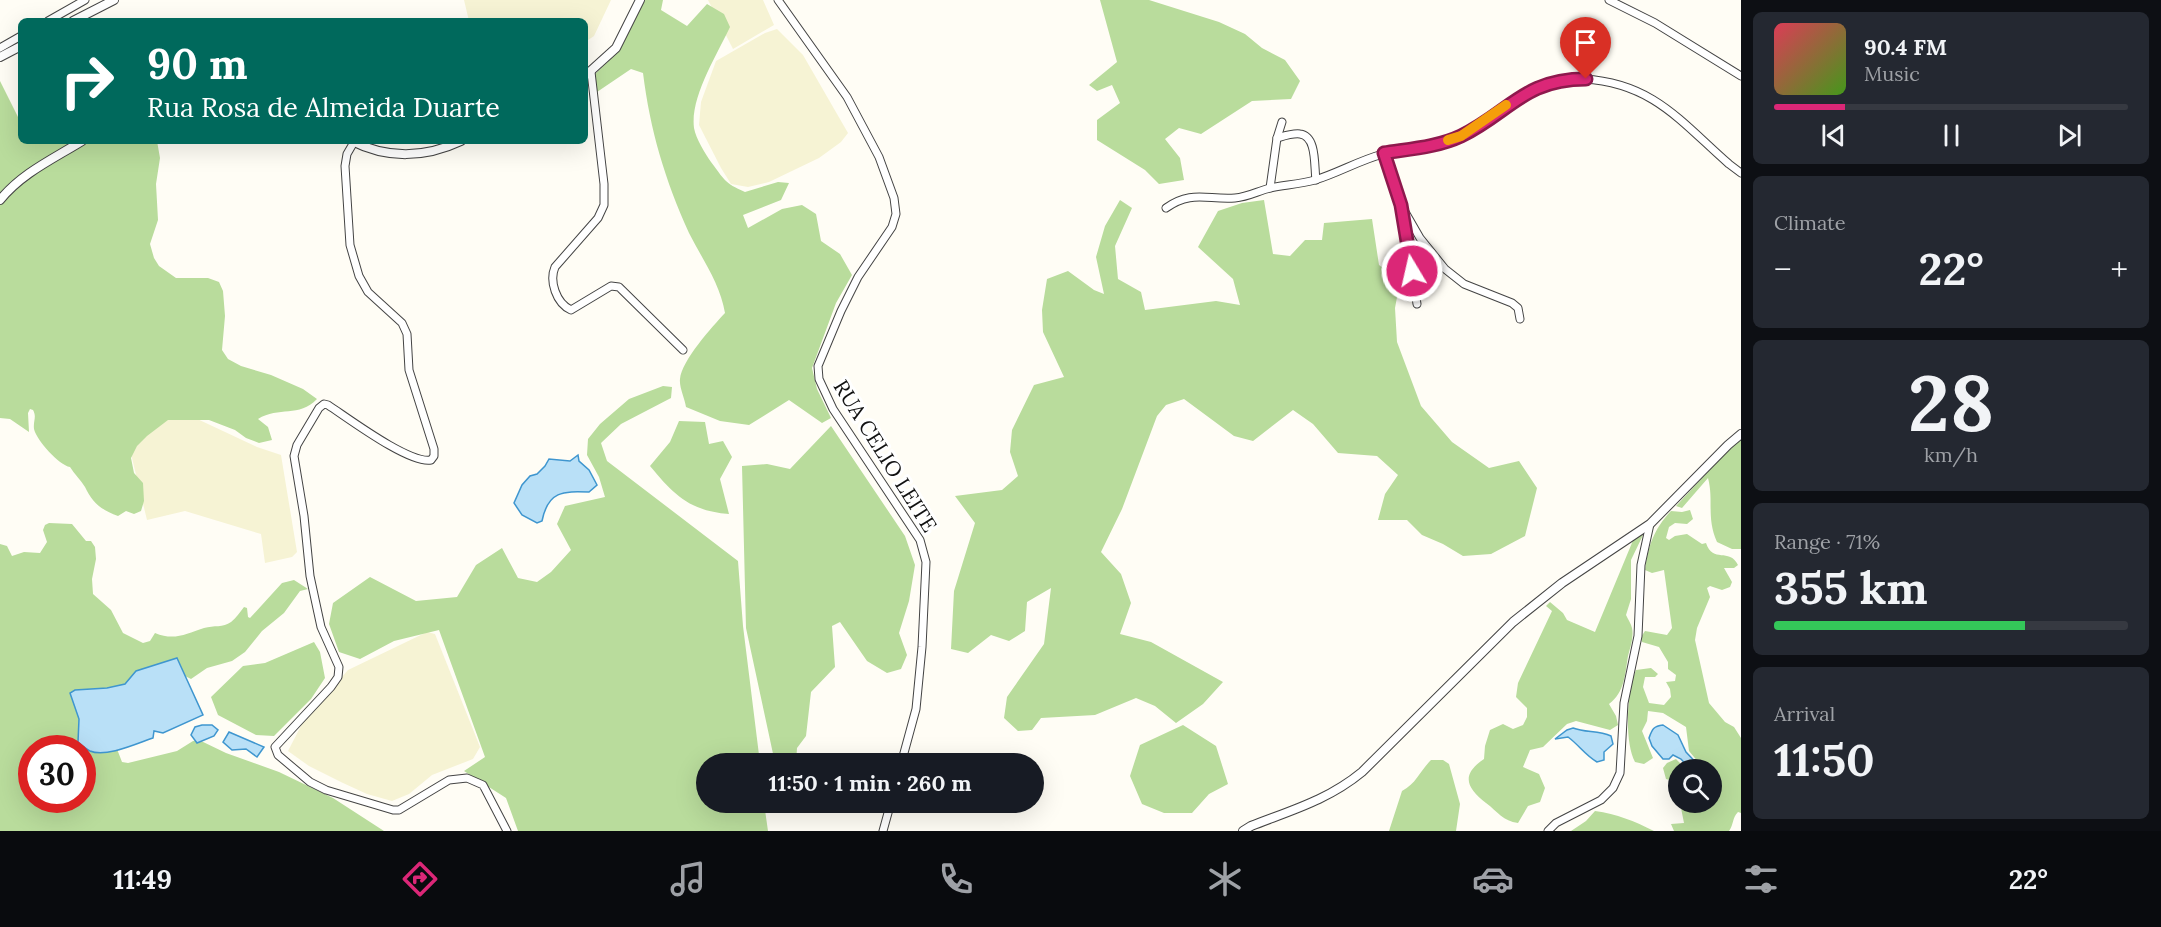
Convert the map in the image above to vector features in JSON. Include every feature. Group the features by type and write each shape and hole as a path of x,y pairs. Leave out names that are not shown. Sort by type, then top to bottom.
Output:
{"street":[{"path":"53,18 85,0"},
{"path":"79,18 114,0"},
{"path":"640,0 616,48 588,74 604,184 603,205 598,218 555,267 552,283 562,304 571,310 611,286 619,287 683,350"},
{"name":"RUA CELIO LEITE","path":"778,0 847,97 879,157 894,198 896,214 892,226 858,277 818,366 819,379 833,409 920,540 926,562 916,709 905,753"},
{"path":"1609,0 1655,23 1741,76"},
{"path":"0,48 18,38"},
{"path":"0,57 18,48"},
{"path":"1166,208 1187,197 1233,198 1248,196 1270,188 1316,180 1384,153 1438,143 1461,136 1514,100 1541,85 1567,79 1586,79 1616,84 1645,93 1663,104 1729,165 1741,173"},
{"path":"1270,188 1277,138 1282,122"},
{"path":"1277,138 1298,133 1307,136 1311,142 1316,180"},
{"path":"0,200 13,184 77,144"},
{"path":"352,144 345,166 350,245 368,292 402,323 407,334 409,370 434,449 434,456 431,460 425,461 411,457 324,404 319,408 297,444 294,456 304,516 310,576 321,627 339,667 338,676 331,687 275,747 275,751 310,782 326,790 393,810 399,810 449,780 467,778 483,785 507,831"},
{"path":"358,144 379,152 409,156 454,144"},
{"path":"1384,153 1401,205 1417,303"},
{"path":"1401,205 1420,238 1445,268 1464,284 1512,303 1518,308 1520,319"},
{"path":"1243,831 1341,789 1362,772 1513,622 1562,582 1650,524 1741,434"},
{"path":"1548,831 1556,823 1601,800 1613,788 1620,773 1624,703 1638,636 1641,565 1650,524"},
{"path":"883,831 888,813"}],"shaded area":[{"path":"464,0 611,0 594,36 588,40 588,18 468,18"},
{"path":"708,0 763,0 774,25 733,49"},
{"path":"777,29 803,55 848,133 841,142 819,158 769,182 748,187 731,184 699,125 701,102 716,61 765,33"},
{"path":"176,409 257,447 281,455 297,552 292,557 265,563 261,534 185,511 147,520 124,425"},
{"path":"427,632 435,634 480,747 473,759 432,775 409,794 392,801 367,794 343,783 309,766 288,751 303,722 348,670"}],"green space":[{"path":"645,0 663,0 661,10 687,26 707,4 724,14 730,27 700,90 696,103 694,128 711,162 725,180 733,186 745,192 778,182 789,183 781,200 743,215 748,228 782,209 802,205 816,214 821,241 840,254 852,275 836,303 812,368 817,389 831,418 822,423 789,400 749,425 720,421 686,407 680,382 682,371 698,344 725,313 723,302 715,281 689,233 666,174 654,135 643,73 631,69 597,92 594,75 616,54"},
{"path":"1100,0 1149,0 1219,22 1245,34 1262,48 1285,60 1300,81 1291,99 1252,101 1201,134 1179,128 1165,139 1180,158 1184,180 1159,184 1145,170 1097,140 1097,120 1120,103 1112,85 1097,91 1089,85 1117,62"},
{"path":"0,81 18,117 18,144 158,144 160,158 156,184 158,220 150,244 159,266 176,278 208,278 219,282 223,291 225,316 222,350 228,359 303,389 317,399 303,408 274,413 258,419 268,427 272,440 259,443 209,420 168,420 137,446 131,458 134,473 143,483 144,501 141,511 134,514 126,511 118,516 94,501 70,467 55,457 39,440 34,429 33,410 30,409 28,413 29,432 10,419 0,418"},
{"path":"1120,200 1132,208 1115,246 1118,279 1141,292 1145,310 1216,301 1240,305 1233,279 1198,247 1218,211 1242,203 1264,200 1273,254 1290,256 1305,240 1322,240 1324,223 1372,219 1379,265 1400,281 1395,308 1397,342 1421,406 1452,442 1489,468 1519,461 1537,488 1525,536 1491,554 1463,556 1422,535 1407,520 1378,520 1385,494 1398,475 1377,456 1338,453 1313,424 1293,410 1253,441 1234,436 1184,399 1166,405 1157,416 1122,509 1101,552 1121,574 1131,603 1120,634 1151,642 1223,682 1203,704 1176,723 1155,706 1136,698 1095,715 1041,718 1032,730 1018,731 1004,718 1007,697 1044,644 1051,588 1027,602 1025,631 1009,641 991,635 968,653 951,649 954,591 975,523 955,496 1002,490 1018,476 1010,452 1012,430 1034,385 1064,377 1043,332 1042,310 1047,279 1068,271 1094,290 1104,294 1096,257 1105,226"},
{"path":"663,386 672,387 671,398 621,424 601,443 607,461 738,561 743,626 759,753 696,753 696,813 765,813 768,831 518,831 506,798 464,771 485,757 439,630 394,641 360,659 339,652 329,624 333,603 370,577 416,601 457,597 476,565 502,548 518,578 537,582 551,572 571,550 557,524 565,506 605,497 599,477 587,455 588,439 600,424 629,399"},
{"path":"679,421 705,422 709,444 723,441 732,457 720,479 729,514 704,509 684,500 650,466 670,442"},
{"path":"831,426 905,536 915,565 909,601 899,633 907,655 901,669 887,673 867,661 840,622 832,626 835,667 811,692 806,736 797,748 797,753 773,753 746,628 742,466 767,464 790,469"},
{"path":"1741,439 1741,549 1732,549 1717,542 1712,525 1708,478 1682,508 1676,506"},
{"path":"1690,510 1693,519 1687,524 1675,523 1669,527 1666,538 1669,540 1675,536 1687,534 1702,544 1706,543 1713,553 1730,557 1738,565 1734,568 1724,568 1732,582 1730,587 1722,590 1710,586 1707,588 1710,597 1697,628 1695,640 1709,703 1725,722 1734,727 1741,738 1741,813 1736,814 1729,831 1674,831 1671,824 1684,823 1682,813 1722,813 1722,759 1696,759 1689,751 1686,727 1663,713 1648,711 1647,721 1642,731 1653,758 1644,764 1635,762 1629,742 1630,690 1636,670 1651,668 1658,674 1655,677 1645,677 1643,687 1649,703 1664,705 1671,697 1666,682 1675,681 1676,675 1668,669 1668,662 1659,647 1642,642 1641,637 1645,631 1667,635 1672,628 1664,570 1652,573 1645,570 1656,531 1671,511"},
{"path":"49,523 72,524 86,541 91,541 95,547 96,559 92,579 93,594 111,610 123,633 143,643 150,641 155,633 174,637 228,624 244,607 247,608 250,618 282,583 294,580 308,589 300,591 284,613 262,631 245,652 232,661 207,668 191,679 185,676 155,690 117,749 122,762 128,763 177,751 199,740 226,753 279,772 333,798 384,831 0,831 0,544 7,546 12,556 24,552 40,553 47,542 43,530"},
{"path":"1644,533 1631,560 1631,599 1626,615 1632,626 1632,642 1621,688 1609,704 1618,725 1610,730 1576,721 1567,724 1543,747 1530,750 1523,767 1539,774 1545,788 1540,802 1528,806 1518,823 1508,820 1474,792 1469,776 1476,765 1484,759 1490,730 1503,724 1513,729 1523,725 1527,717 1527,708 1516,697 1518,683 1552,611 1546,606 1550,602 1563,613 1567,620 1595,632 1634,538"},
{"path":"314,642 320,652 325,678 311,699 274,736 256,735 218,715 211,697 243,666 265,663"},
{"path":"1183,725 1216,746 1228,784 1209,794 1192,813 1164,813 1142,804 1130,776 1140,745"},
{"path":"1431,760 1443,760 1449,764 1460,804 1456,831 1389,831 1402,791 1415,781"},
{"path":"1668,763 1668,780 1663,768"},
{"path":"1595,811 1625,818 1654,831 1571,831 1586,821"}],"water":[{"path":"578,455 579,461 589,470 597,485 589,492 564,493 553,498 548,504 542,521 537,523 522,515 514,503 522,485 530,476 537,474 549,459 570,461"},
{"path":"177,658 203,715 163,733 154,731 153,738 131,746 96,753 96,735 78,735 79,719 70,693 75,690 107,688 125,684 136,671"},
{"path":"212,725 218,730 214,736 197,743 191,735 195,727"},
{"path":"1663,725 1678,735 1686,752 1693,759 1681,759 1673,755 1669,759 1663,759 1652,746 1649,738 1657,726"},
{"path":"1573,728 1611,736 1613,744 1604,752 1604,760 1597,762 1568,737 1555,739"},
{"path":"229,732 264,747 257,757 246,749 232,750 223,742"}],"slow traffic":[{"path":"1448,140 1461,136 1506,105"}],"route":[{"path":"1412,271 1401,205 1384,153 1438,143 1461,136 1514,100 1541,85 1567,79 1586,79"}]}
